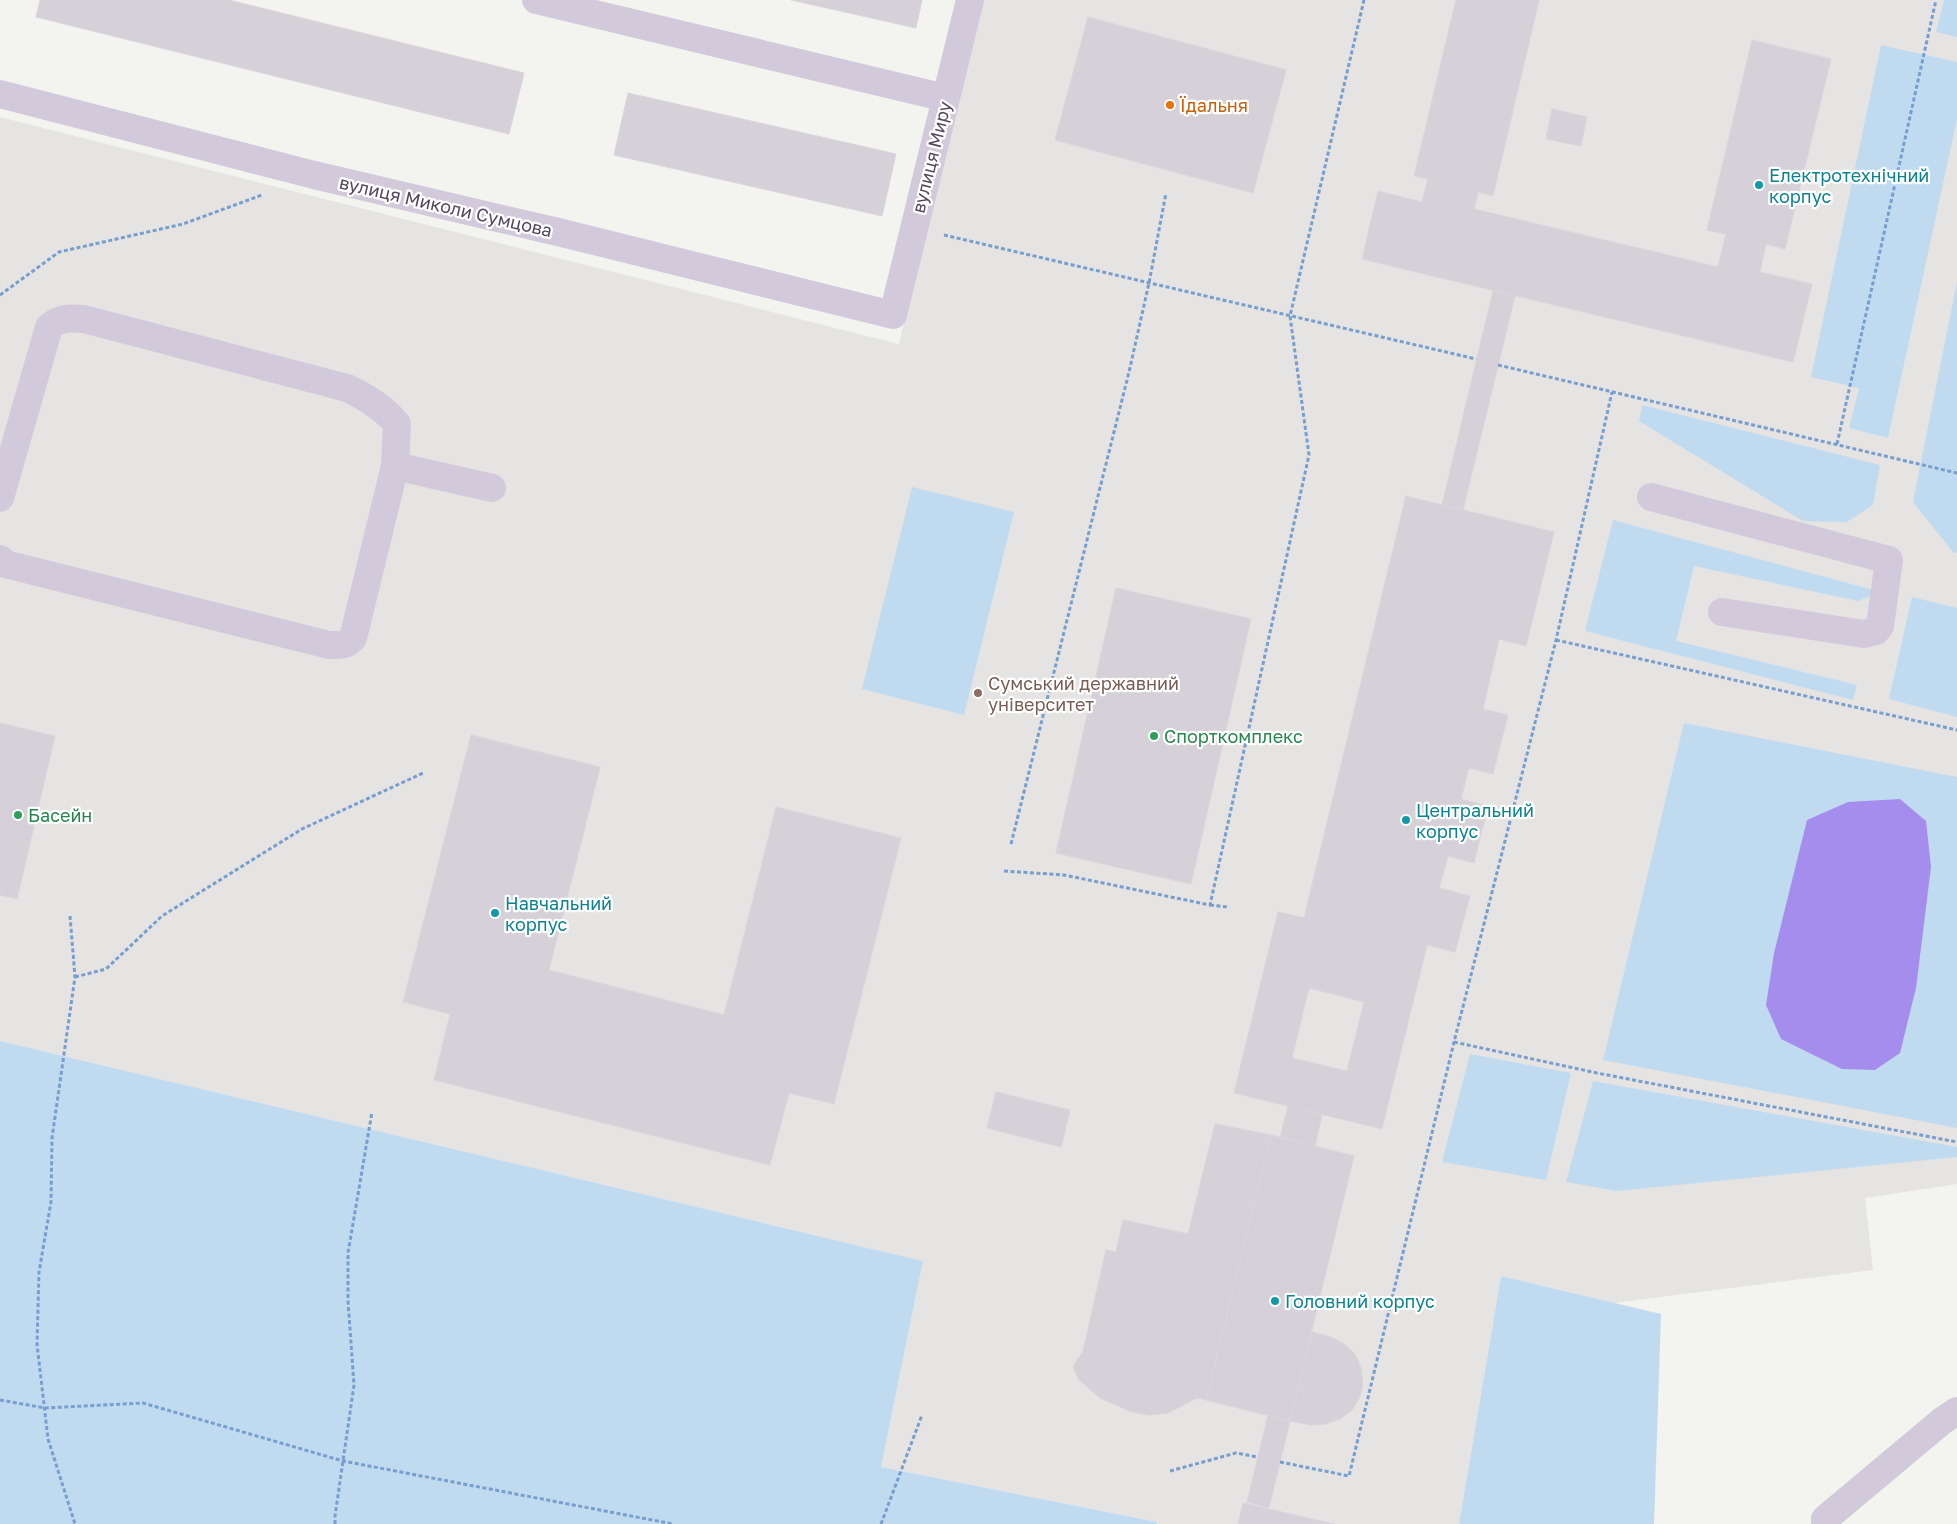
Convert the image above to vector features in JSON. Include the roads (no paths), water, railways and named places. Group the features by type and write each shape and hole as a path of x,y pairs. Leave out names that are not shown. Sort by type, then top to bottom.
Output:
{"street":[{"path":"536,0 605,8 946,98"},
{"name":"вулиця Миру","path":"893,315 970,0"},
{"name":"вулиця Миколи Сумцова","path":"0,94 314,175 893,315"},
{"path":"0,498 49,326 57,320 68,318 84,319 347,388 367,398 388,414 396,424 395,466 353,638 348,643 329,645 5,564 0,559"},
{"path":"395,466 492,488"},
{"path":"1651,497 1889,560 1880,626 1876,632 1864,634 1722,612"},
{"path":"1825,1524 1825,1519 1942,1421 1957,1411"}],"place":[{"name":"Їдальня","path":"1170,105"},
{"name":"Електротехнічний корпус","path":"1759,185"},
{"name":"Сумський державний університет","path":"978,693"},
{"name":"Спорткомплекс","path":"1154,736"},
{"name":"Басейн","path":"18,815"},
{"name":"Центральний корпус","path":"1406,820"},
{"name":"Навчальний корпус","path":"495,913"},
{"name":"Головний корпус","path":"1275,1301"}]}
